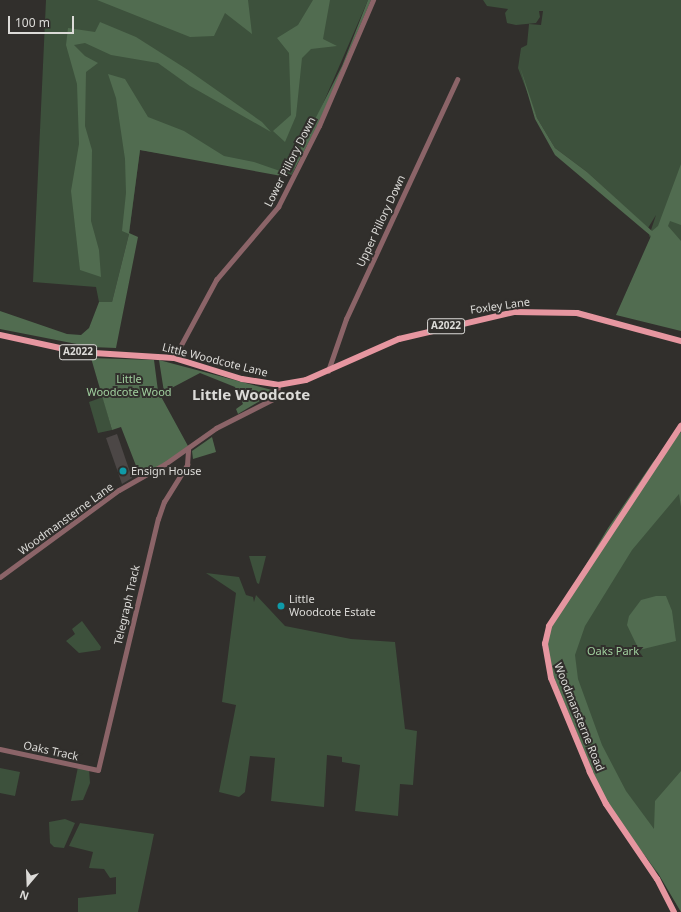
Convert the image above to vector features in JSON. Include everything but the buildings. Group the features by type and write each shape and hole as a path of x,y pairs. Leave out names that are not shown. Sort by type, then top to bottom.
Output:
{"main road":[{"name":"Foxley Lane","path":"306,380 399,339 514,312 577,313 681,341"},
{"name":"Little Woodcote Lane","path":"0,335 78,352 174,358 242,379 278,385 306,380"},
{"name":"Woodmansterne Road","path":"674,912 657,879 617,825 590,772 551,678 545,644 549,626 681,426"}],"street":[{"name":"Lower Pillory Down","path":"174,358 216,280 278,207 334,94 373,0"},
{"name":"Upper Pillory Down","path":"328,371 346,319 457,80"},
{"name":"Woodmansterne Lane","path":"0,578 119,490 188,449 216,428 277,397 278,385"},
{"name":"Telegraph Track","path":"98,770 158,519 164,502 187,465 188,449"},
{"name":"Oaks Track","path":"0,749 98,770"}],"green space":[{"path":"46,0 368,0 292,175 140,150 129,234 112,302 99,302 96,287 33,282"},
{"path":"97,0 248,0 252,34 225,13 214,36 190,37"},
{"path":"313,0 330,0 323,39 337,46 311,49 302,58 296,116 285,142 273,131 291,115 289,53 277,38 298,25"},
{"path":"368,0 371,0 318,125 293,172 302,145 342,66"},
{"path":"483,0 681,0 681,270 649,236 656,215 648,228 587,172 555,148 537,118 518,68 521,48 527,45 529,24 541,25 543,11 539,11 540,17 536,23 516,25 507,23 505,13 508,9 487,6"},
{"path":"100,22 136,37 188,70 262,122 271,132 190,86 158,63 111,55 85,43 74,45 85,56 98,63 86,72 85,126 92,150 91,221 99,250 101,277 80,270 71,191 79,144 77,84 66,45 68,28 95,32"},
{"path":"520,67 537,118 555,148 587,172 652,231 658,226 681,164 681,225 670,221 668,226 681,241 681,331 616,315 651,236 555,155 535,119"},
{"path":"108,74 125,79 148,117 184,131 224,156 254,162 280,171 287,177 140,150 129,233 138,237 116,348 92,347 0,329 0,311 67,334 81,335 89,328 99,302 112,302 129,234 122,231 126,193 125,159 116,98"},
{"name":"Little Woodcote Wood","path":"91,358 154,360 158,391 188,446 164,464 140,476 121,427 112,430"},
{"path":"159,360 272,390 273,393 238,414 236,409 243,404 235,387 200,373 164,392"},
{"path":"103,397 112,430 98,433 89,402"},
{"path":"681,432 681,507 679,494 632,550 585,626 575,655 578,679 602,745 626,791 654,829 655,801 681,771 681,912 658,873 606,804 546,658 549,626 608,528 653,462"},
{"path":"212,437 216,452 193,459 192,451"},
{"name":"Oaks Park","path":"681,439 681,912 658,873 652,868 549,626"},
{"path":"249,556 266,556 259,584 257,583"},
{"path":"206,573 239,577 246,595 253,597 254,602 256,595 285,626 351,639 395,642 405,729 417,731 413,785 400,784 398,816 355,811 360,765 342,762 342,757 327,755 324,807 271,801 275,758 250,756 245,792 239,797 219,792 236,705 222,702 236,593"},
{"path":"656,596 666,596 672,611 676,641 639,650 627,625 629,616 641,600"},
{"path":"82,621 101,647 100,650 79,653 66,641 75,634 72,629"},
{"path":"78,767 89,769 90,783 83,800 71,801"},
{"path":"0,768 20,772 15,796 0,793"},
{"path":"65,819 75,823 64,848 54,847 50,843 49,822"},
{"path":"80,823 154,834 138,912 78,912 78,898 116,894 116,877 110,878 104,869 89,868 93,852 69,846"}],"place":[{"name":"Ensign House","path":"123,471"},
{"name":"Little Woodcote Estate","path":"281,606"}],"district":[{"name":"Little Woodcote","path":"251,395"}]}
